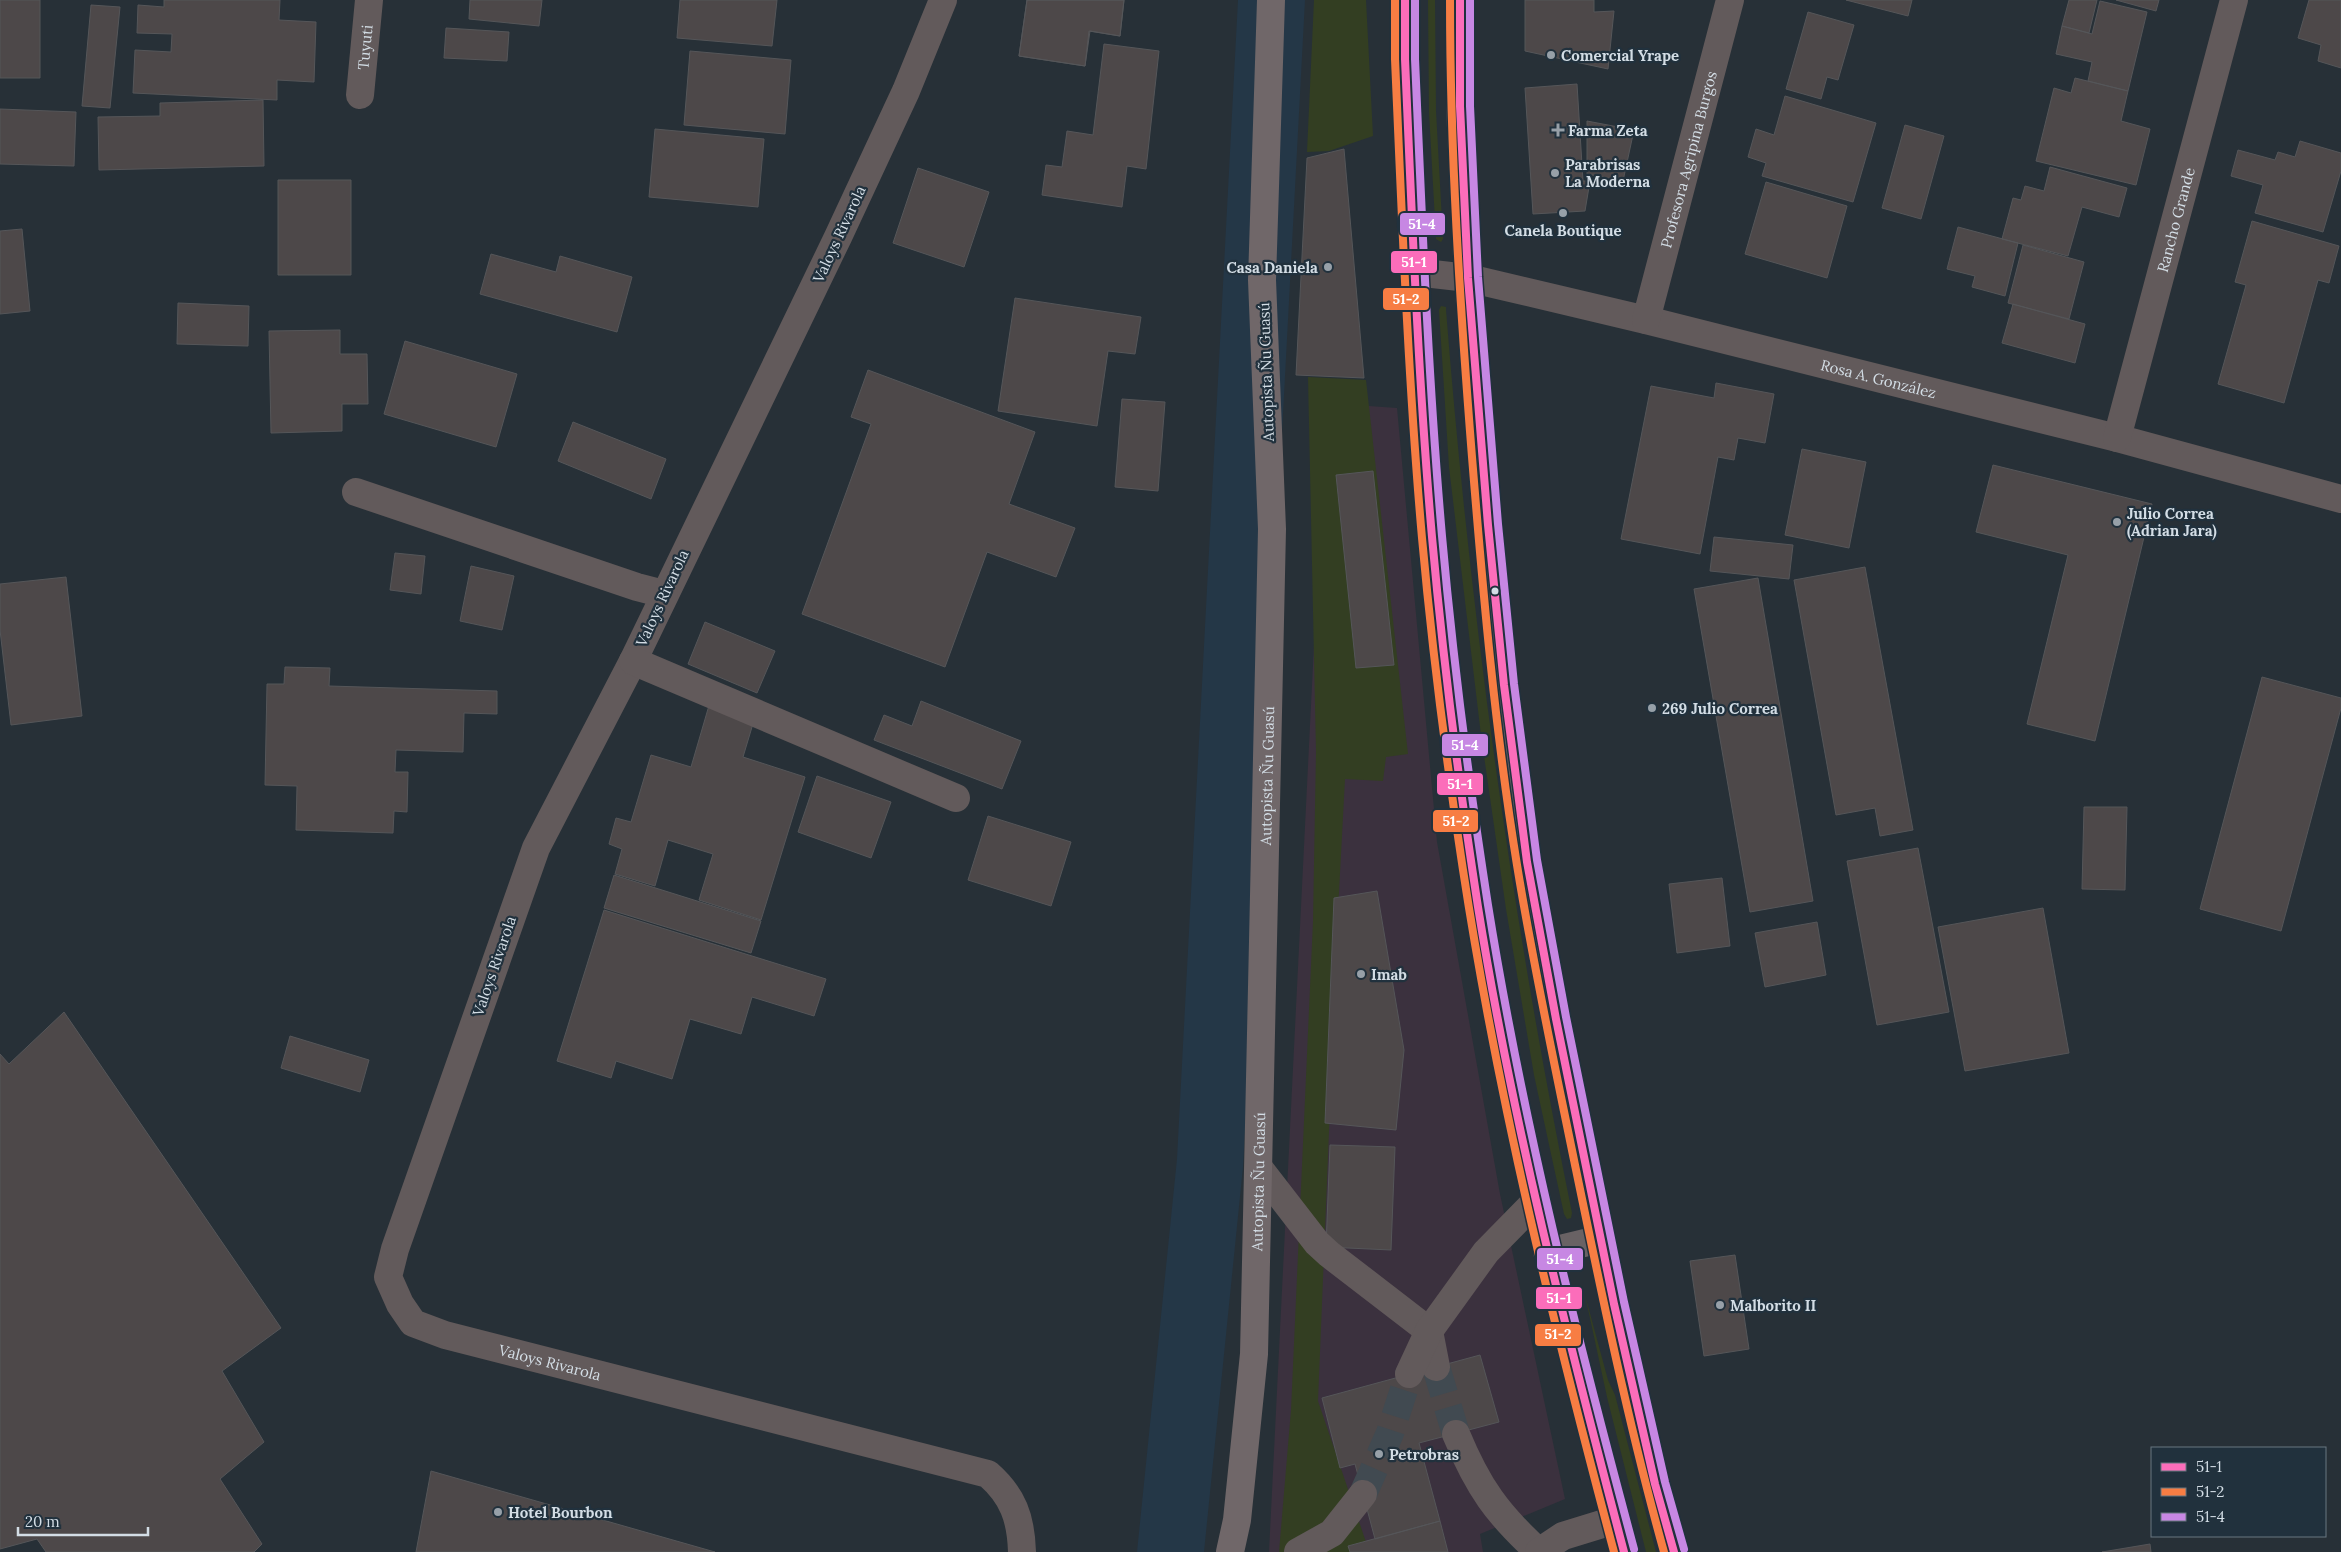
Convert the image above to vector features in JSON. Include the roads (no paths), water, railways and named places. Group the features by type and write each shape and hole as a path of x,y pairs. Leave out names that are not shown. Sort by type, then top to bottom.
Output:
{"highway":[{"name":"Autopista Ñu Guasú","path":"1230,1552 1237,1520 1254,1354 1272,530 1262,280 1271,0"}],"main road":[{"path":"1405,0 1405,59 1425,459 1448,692 1473,872 1501,1033 1547,1252 1624,1552"},
{"path":"1460,0 1460,106 1468,278 1487,515 1503,675 1527,862 1556,1019 1601,1239 1655,1484 1674,1552"},
{"path":"1547,1252 1601,1239"}],"street":[{"name":"Tuyuti","path":"360,95 369,0"},
{"name":"Valoys Rivarola","path":"943,0 906,91 838,237 633,661 536,848 395,1249 388,1277 413,1323 445,1335 988,1474 1003,1488 1013,1504 1022,1535 1022,1552"},
{"name":"Profesora Agripina Burgos","path":"1646,320 1730,0"},
{"name":"Rancho Grande","path":"2117,438 2234,0"},
{"name":"Rosa A. González","path":"1415,272 1468,278 1646,320 2117,438 2341,499"},
{"path":"356,492 637,587 664,594"},
{"path":"633,661 956,798"},
{"path":"1258,1168 1317,1243 1429,1331 1436,1367"},
{"path":"1409,1374 1429,1331 1486,1252 1537,1200"},
{"path":"1456,1434 1471,1470 1492,1502 1514,1529 1539,1552 1563,1536 1615,1520"},
{"path":"1298,1552 1332,1533 1363,1494"}],"tunnel":[{"path":"1436,1367 1456,1434"},
{"path":"1363,1494 1390,1433 1409,1374"}],"place":[{"name":"Comercial Yrape","path":"1551,55"},
{"name":"Farma Zeta","path":"1558,130"},
{"name":"Parabrisas La Moderna","path":"1555,173"},
{"name":"Canela Boutique","path":"1563,213"},
{"name":"Casa Daniela","path":"1328,267"},
{"name":"Julio Correa (Adrian Jara)","path":"2117,522"},
{"name":"269 Julio Correa","path":"1652,708"},
{"name":"Imab","path":"1361,974"},
{"name":"Malborito II","path":"1720,1305"},
{"name":"Petrobras","path":"1379,1454"},
{"name":"Hotel Bourbon","path":"498,1512"}]}
